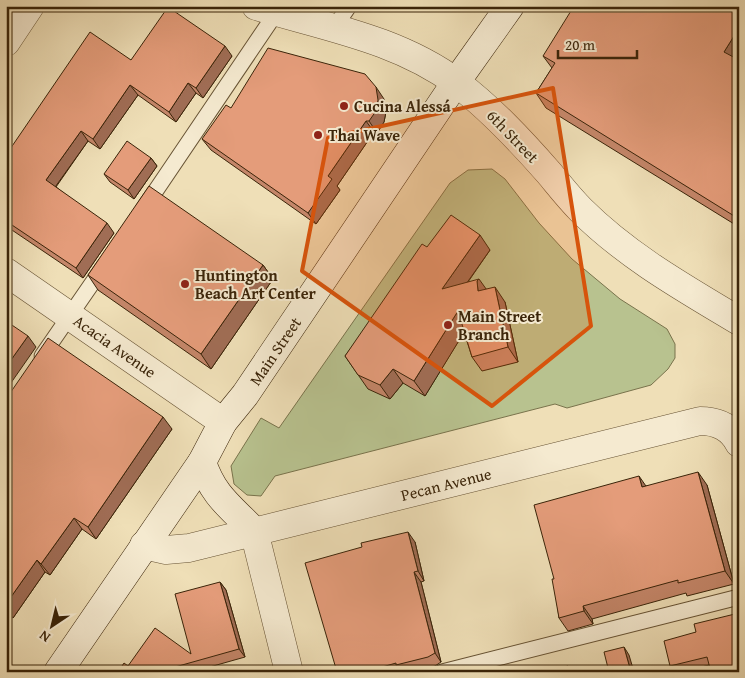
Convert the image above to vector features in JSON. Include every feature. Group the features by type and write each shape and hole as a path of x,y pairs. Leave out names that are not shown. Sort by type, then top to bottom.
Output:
{"street":[{"path":"6,42 30,6"},
{"name":"Main Street","path":"58,672 202,462 223,422 245,395 456,82 510,6"},
{"name":"6th Street","path":"271,8 342,17 378,41 422,61 456,82 501,120 581,210 624,246 669,279 739,321"},
{"name":"Acacia Avenue","path":"6,272 223,422"},
{"name":"Pecan Avenue","path":"144,545 166,550 189,548 700,421 721,425 732,432 739,443"},
{"path":"202,462 208,479 219,497 254,532 289,672"}],"lane":[{"path":"137,218 271,8"},
{"path":"33,369 115,250"},
{"path":"442,672 739,597"}],"highlighted area":[{"path":"553,88 591,326 492,406 302,271 328,138"}],"green space":[{"path":"492,169 505,179 539,223 572,259 620,299 667,329 675,344 675,358 668,369 651,385 567,408 555,404 275,476 261,496 247,495 234,484 231,466 261,418 279,428 450,183 468,170"}],"building":[{"path":"574,6 739,6 739,28 724,52 739,60 739,219 536,93 555,63 543,56"},
{"path":"168,7 225,46 196,88 188,83 169,112 130,85 93,139 81,131 46,180 107,223 76,268 6,221 6,155 90,32 131,60"},
{"path":"268,48 365,74 376,87 378,100 376,111 369,121 366,121 328,176 332,179 308,213 202,139 226,105 231,108"},
{"path":"127,141 151,158 128,190 104,174"},
{"name":"Huntington Beach Art Center","path":"149,186 263,265 201,354 88,275"},
{"name":"Main Street Branch","path":"451,215 480,235 442,289 479,279 477,281 478,291 495,287 508,347 472,357 458,311 414,381 393,369 380,385 358,375 345,356 422,244 427,247"},
{"path":"6,321 28,336 6,367"},
{"path":"48,338 163,417 88,527 74,518 41,564 37,560 6,604 6,399"},
{"path":"698,472 725,571 678,583 678,580 583,606 584,611 559,618 552,579 554,579 534,505 639,476 642,487"},
{"path":"408,532 418,571 414,572 435,653 428,657 396,665 396,663 365,672 337,672 305,563 362,547 361,543"},
{"path":"220,582 239,649 175,667 182,672 118,672 124,663 128,666 155,628 191,654 175,594"},
{"path":"739,613 739,672 711,672 707,657 670,666 664,641 696,632 694,624"},
{"path":"624,647 631,672 609,672 604,652"},
{"path":"568,666 569,672 545,672"}],"place":[{"name":"Cucina Alessá","path":"344,106"},
{"name":"Thai Wave","path":"318,135"},
{"name":"Huntington Beach Art Center","path":"185,284"},
{"name":"Main Street Branch","path":"448,325"}]}
